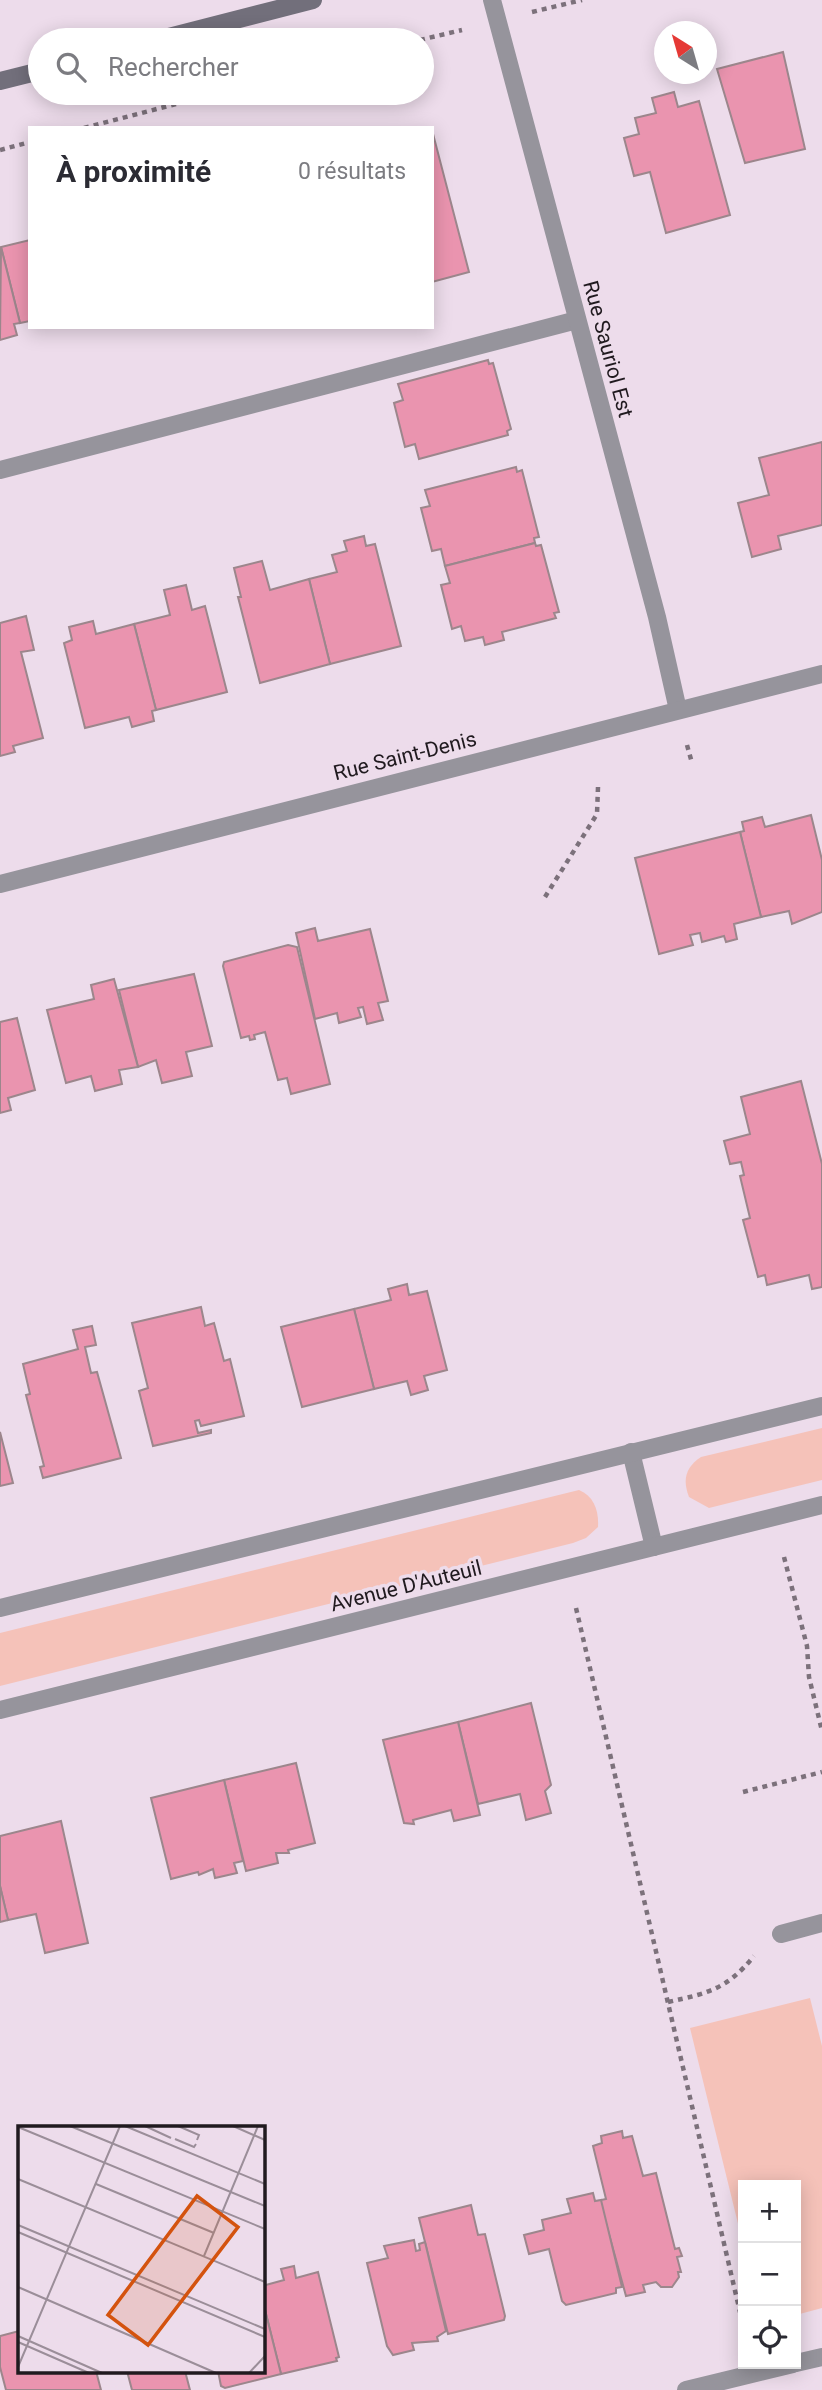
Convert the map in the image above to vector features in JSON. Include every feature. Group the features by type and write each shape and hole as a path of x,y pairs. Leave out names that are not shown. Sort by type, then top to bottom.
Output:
{"main road":[{"path":"203,28 313,0"},
{"path":"0,81 28,74"}],"street":[{"name":"Rue Sauriol Est","path":"492,0 657,617 678,710"},
{"path":"0,470 577,320"},
{"name":"Rue Saint-Denis","path":"0,884 822,674"},
{"path":"0,1608 822,1406"},
{"path":"631,1452 654,1547"},
{"name":"Avenue D'Auteuil","path":"0,1710 822,1505"},
{"path":"781,1934 822,1923"},
{"path":"801,2362 822,2357"},
{"path":"686,2390 770,2369"}],"path":[{"path":"564,5 582,0"},
{"path":"434,37 450,33"},
{"path":"92,126 172,105"},
{"path":"0,150 28,143"},
{"path":"545,897 597,814 598,787"},
{"path":"784,1557 807,1646 809,1677 822,1731"},
{"path":"576,1608 739,2306"},
{"path":"743,1793 822,1772"},
{"path":"668,2001 723,1987 740,1974 762,1948"}],"shaded area":[{"path":"822,1428 822,1480 709,1508 689,1497 687,1474 701,1457"},
{"path":"579,1490 588,1496 594,1505 598,1515 598,1527 586,1538 573,1543 0,1686 0,1633"},
{"path":"810,1998 822,2046 822,2308 801,2314 801,2180 738,2180 738,2224 690,2028"}],"building":[{"path":"783,52 805,149 745,163 717,69"},
{"path":"674,92 678,107 699,101 730,215 666,233 650,172 634,176 624,138 639,134 635,118 656,113 652,98"},
{"path":"434,138 469,272 434,281"},
{"path":"28,240 28,321 20,323 1,247"},
{"path":"1,247 20,323 14,324 17,335 0,340"},
{"path":"488,360 489,364 493,363 511,429 507,431 508,435 419,459 415,444 405,447 394,403 403,400 398,384"},
{"path":"822,442 822,525 778,536 781,549 752,557 738,503 769,495 759,458"},
{"path":"516,467 517,472 522,470 539,537 534,538 535,543 445,566 441,549 432,551 421,508 430,506 425,490"},
{"path":"364,536 366,546 375,544 401,646 330,664 309,579 337,572 332,555 347,551 344,541"},
{"path":"535,543 536,546 541,545 559,612 554,613 556,618 502,632 504,640 485,645 483,637 465,641 461,626 452,629 441,585 450,583 445,566"},
{"path":"262,561 270,590 309,579 330,664 260,683 238,597 241,597 234,568"},
{"path":"186,585 192,610 205,606 227,692 156,710 134,624 170,615 164,590"},
{"path":"26,616 34,650 21,652 43,738 13,746 15,752 0,756 0,623"},
{"path":"93,621 96,634 134,624 156,710 152,711 154,721 132,727 129,717 85,728 64,643 72,640 69,627"},
{"path":"811,815 822,860 822,912 792,924 789,911 761,917 740,832 744,831 742,822 762,817 765,827"},
{"path":"740,832 761,917 734,924 737,939 726,942 724,936 702,942 700,933 690,935 693,945 659,954 635,858"},
{"path":"315,928 318,941 370,929 388,1001 378,1003 383,1020 367,1024 363,1007 358,1008 361,1017 339,1023 337,1013 315,1019 296,933"},
{"path":"288,945 297,947 330,1084 291,1094 287,1078 278,1080 265,1032 254,1035 255,1039 250,1040 249,1036 241,1038 223,966 224,962"},
{"path":"194,974 212,1046 186,1052 192,1076 162,1083 156,1060 138,1067 119,990"},
{"path":"114,979 138,1067 119,1070 122,1084 95,1091 91,1076 66,1083 47,1010 94,999 91,985"},
{"path":"17,1018 35,1090 8,1098 11,1110 0,1113 0,1022"},
{"path":"801,1081 822,1164 822,1287 812,1289 809,1275 767,1285 765,1275 758,1277 743,1220 750,1218 740,1176 744,1175 741,1162 730,1164 724,1141 750,1134 741,1097"},
{"path":"407,1284 409,1295 427,1291 447,1370 424,1376 428,1390 411,1395 407,1381 374,1389 354,1309 391,1300 388,1289"},
{"path":"201,1307 205,1326 214,1323 224,1361 230,1359 244,1416 201,1426 199,1420 195,1421 198,1433 211,1430 211,1433 153,1446 139,1391 148,1388 132,1323"},
{"path":"354,1309 374,1389 302,1407 281,1327"},
{"path":"92,1326 96,1345 85,1347 91,1373 97,1372 121,1458 43,1478 40,1467 44,1466 26,1395 30,1394 23,1364 78,1349 73,1330"},
{"path":"0,1432 13,1483 0,1486"},
{"path":"531,1703 551,1785 545,1791 551,1813 526,1820 520,1794 478,1804 458,1722"},
{"path":"458,1722 480,1815 454,1821 451,1810 413,1820 414,1824 404,1823 383,1740"},
{"path":"296,1763 315,1843 288,1850 289,1853 276,1853 278,1863 246,1871 224,1780"},
{"path":"224,1780 243,1861 234,1863 237,1873 215,1878 213,1869 199,1875 198,1872 171,1879 151,1798"},
{"path":"61,1821 88,1943 45,1953 36,1914 8,1920 0,1886 0,1836"},
{"path":"0,1886 8,1920 0,1922"},
{"path":"622,2131 623,2138 632,2136 643,2176 656,2173 675,2249 679,2248 682,2256 677,2257 681,2272 678,2272 679,2277 672,2287 661,2287 656,2282 643,2285 645,2292 626,2296 601,2205 601,2200 606,2199 593,2146 602,2143 601,2136"},
{"path":"593,2193 595,2201 601,2200 622,2287 616,2288 616,2293 566,2305 562,2301 549,2249 529,2254 524,2235 544,2230 542,2220 571,2213 567,2199"},
{"path":"471,2205 478,2235 485,2234 505,2316 504,2320 448,2334 419,2218"},
{"path":"414,2240 416,2251 420,2250 419,2244 425,2242 446,2331 437,2337 438,2341 412,2343 414,2350 393,2355 387,2346 367,2263 388,2258 384,2246"},
{"path":"294,2266 296,2278 318,2272 339,2357 336,2358 337,2361 281,2374 264,2306 264,2285 284,2280 281,2269"},
{"path":"264,2306 281,2374 225,2388 221,2386 218,2372 264,2372"},
{"path":"18,2331 18,2372 96,2372 101,2390 6,2390 0,2367 0,2336"},
{"path":"127,2372 185,2372 190,2390 132,2390"}]}
